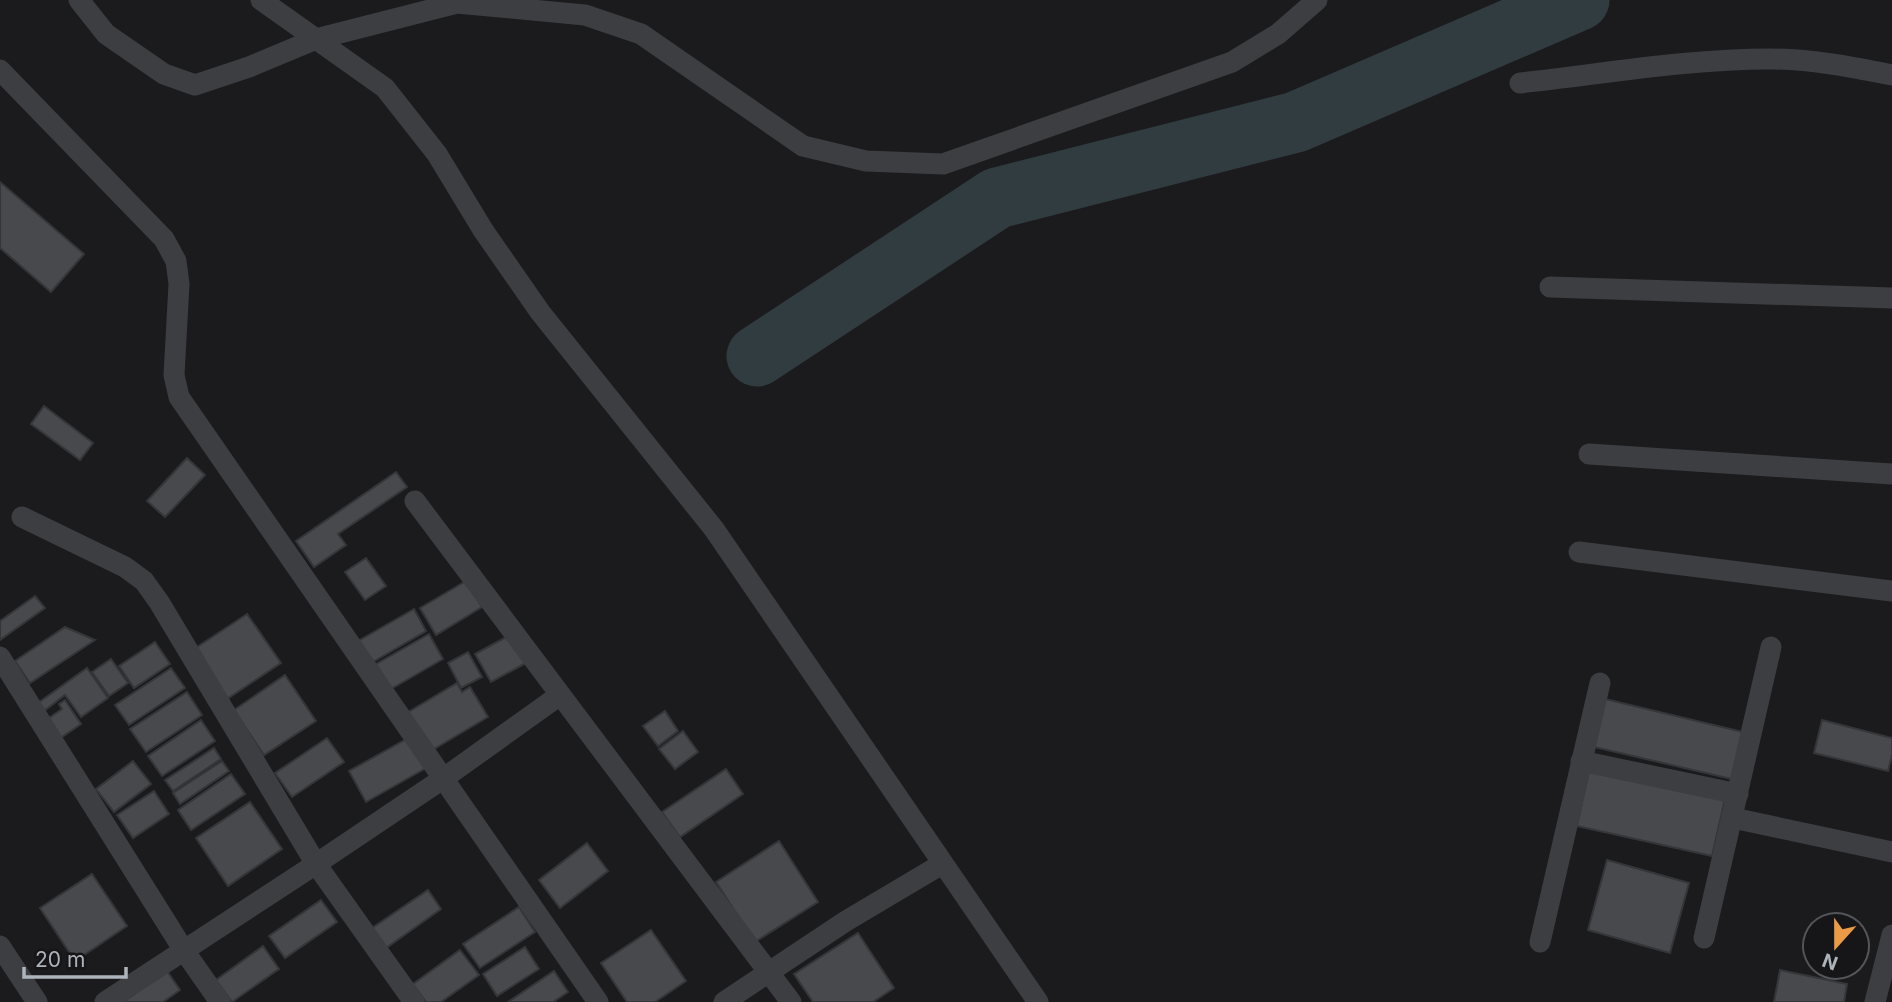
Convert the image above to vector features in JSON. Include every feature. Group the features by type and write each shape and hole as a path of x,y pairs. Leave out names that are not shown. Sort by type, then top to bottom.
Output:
{"street":[{"path":"79,0 106,34 164,74 195,85 249,67 316,39 457,3 585,15 641,34 803,146 866,161 943,164 1232,62 1278,34 1317,0"},
{"path":"261,0 385,88 437,154 483,230 540,312 714,529 1038,1002"},
{"path":"1520,83 1716,61 1773,59 1834,64 1892,75"},
{"path":"0,70 164,239 176,261 179,284 174,374 179,397 598,1002"},
{"path":"1550,287 1892,298"},
{"path":"1589,454 1892,474"},
{"path":"415,502 791,1002"},
{"path":"22,517 125,567 144,581 316,864 414,1002"},
{"path":"1578,552 1892,591"},
{"path":"1704,938 1771,647"},
{"path":"0,657 219,1002"},
{"path":"1540,942 1600,683"},
{"path":"105,1002 444,778 560,695"},
{"path":"1581,761 1738,794"},
{"path":"1733,818 1892,852"},
{"path":"723,1002 846,921 942,864"},
{"path":"1875,1002 1892,935"},
{"path":"0,946 37,1002"}],"building":[{"path":"0,182 84,254 51,292 0,248"},
{"path":"44,406 93,443 80,460 31,424"},
{"path":"187,458 205,475 165,517 147,501"},
{"path":"396,472 407,487 338,534 346,545 314,567 296,541"},
{"path":"366,558 386,586 365,600 345,572"},
{"path":"466,581 482,607 436,635 420,608"},
{"path":"35,596 45,608 0,640 0,621"},
{"path":"414,609 426,631 371,663 358,641"},
{"path":"247,614 281,663 227,699 194,649"},
{"path":"65,627 95,640 30,683 15,661"},
{"path":"429,634 443,659 391,689 376,664"},
{"path":"510,635 526,663 491,682 475,654"},
{"path":"155,642 170,664 134,688 119,666"},
{"path":"468,652 482,677 461,688 448,663"},
{"path":"111,659 128,683 109,696 92,672"},
{"path":"87,668 108,698 81,717 65,695 44,711 38,703"},
{"path":"171,668 185,688 129,725 115,705"},
{"path":"285,675 316,721 264,755 234,710"},
{"path":"457,683 462,692 470,687 488,717 429,752 405,714"},
{"path":"187,692 202,715 146,752 130,729"},
{"path":"1601,698 1747,733 1736,780 1590,746"},
{"path":"65,700 81,724 59,739 46,720 62,709 59,704"},
{"path":"665,711 678,731 658,746 643,726"},
{"path":"201,720 215,741 162,776 148,756"},
{"path":"1822,720 1892,738 1888,771 1814,753"},
{"path":"683,731 698,752 675,769 659,749"},
{"path":"410,737 428,767 366,802 349,771"},
{"path":"327,738 344,762 292,797 275,773"},
{"path":"214,748 221,759 173,791 165,780"},
{"path":"133,761 151,784 114,812 96,789"},
{"path":"222,761 229,771 180,804 173,793"},
{"path":"726,769 743,794 680,837 662,812"},
{"path":"1589,769 1725,799 1712,856 1577,826"},
{"path":"231,774 245,794 191,830 178,810"},
{"path":"154,791 169,814 133,838 117,815"},
{"path":"250,802 282,849 228,886 196,838"},
{"path":"779,841 818,902 755,942 716,882"},
{"path":"587,843 608,871 560,908 539,880"},
{"path":"1607,860 1689,883 1670,953 1588,930"},
{"path":"92,874 127,926 75,961 40,908"},
{"path":"428,890 441,909 386,948 372,928"},
{"path":"321,900 337,922 285,958 269,936"},
{"path":"519,907 535,932 480,968 463,944"},
{"path":"651,930 686,981 655,1002 627,1002 601,963"},
{"path":"858,933 894,988 873,1002 813,1002 794,974"},
{"path":"263,946 279,969 232,1002 216,980"},
{"path":"525,947 539,969 497,996 483,974"},
{"path":"460,950 479,975 441,1002 426,1002 413,984"},
{"path":"1780,970 1801,974 1801,981 1847,984 1844,1002 1774,1002"},
{"path":"167,971 180,990 163,1002 123,1002"},
{"path":"554,971 568,992 553,1002 508,1002"}],"waterway":[{"path":"757,356 997,198 1296,122 1579,0"}]}
